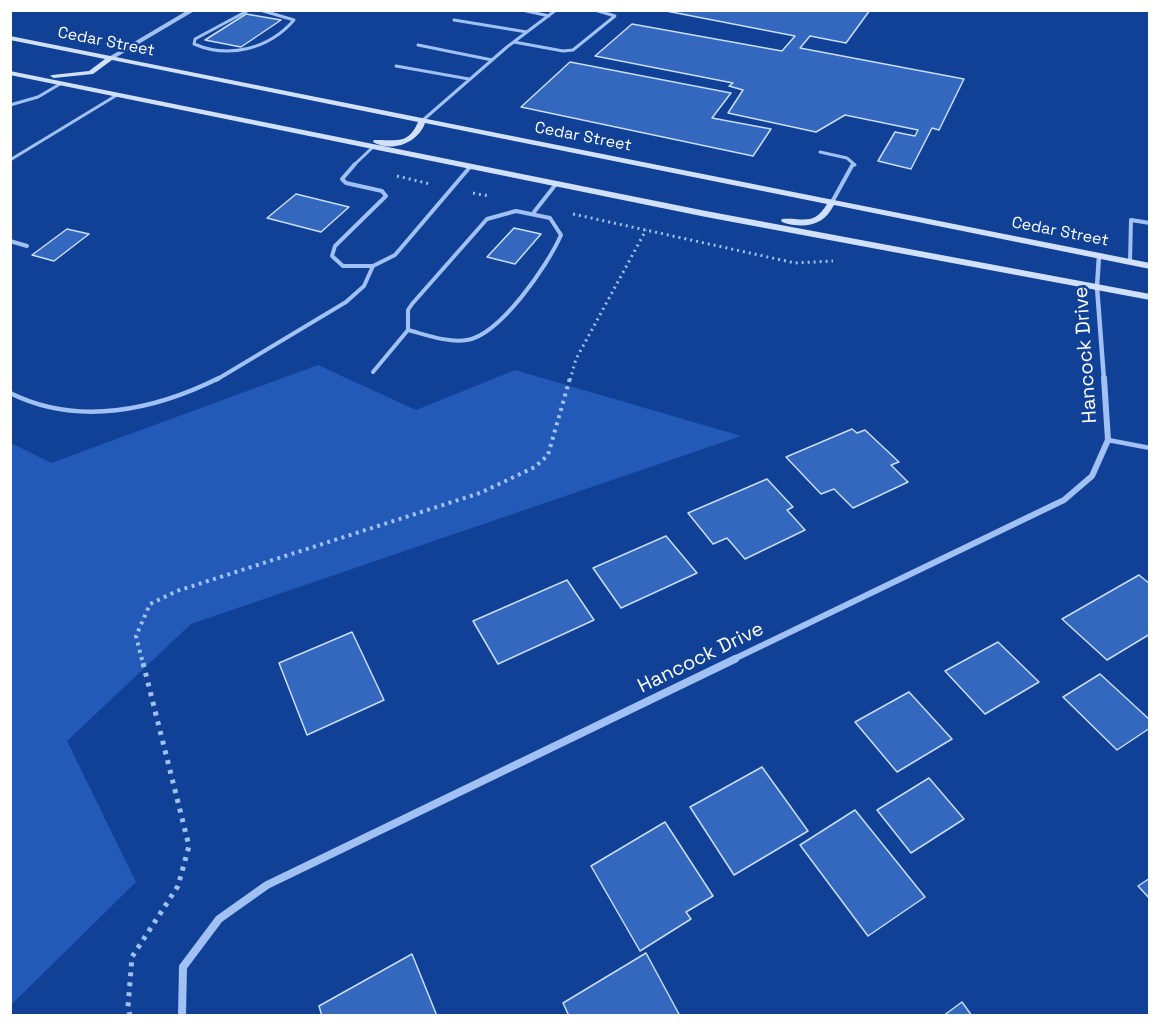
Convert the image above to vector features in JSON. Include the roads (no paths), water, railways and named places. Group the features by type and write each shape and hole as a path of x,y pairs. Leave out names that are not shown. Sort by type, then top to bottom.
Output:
{"main road":[{"name":"Cedar Street","path":"10,38 1149,266"},
{"path":"10,73 81,76 100,69 111,58"},
{"path":"10,73 372,148 1149,297"},
{"path":"307,135 402,143 419,134 423,120"},
{"path":"706,213 806,223 824,218 832,202"}],"street":[{"path":"111,58 192,10"},
{"name":"Hancock Drive","path":"182,1016 183,967 219,919 267,885 1064,500 1092,476 1108,440 1097,287 1099,256"}],"lane":[{"path":"249,10 195,39 195,44 209,50 244,51 258,46 294,20 260,10"},
{"path":"522,10 549,16"},
{"path":"423,120 469,79 556,10"},
{"path":"514,42 563,51 573,50 615,16 595,10"},
{"path":"454,20 528,32"},
{"path":"418,45 492,60"},
{"path":"396,66 469,79"},
{"path":"10,105 38,97 60,84"},
{"path":"10,160 117,95"},
{"path":"372,148 344,174 342,179 346,183 382,191 386,196 335,246 332,256 343,266 373,266 395,255 470,167"},
{"path":"820,152 847,158 855,165 832,202"},
{"path":"534,212 556,184"},
{"path":"373,372 408,330 408,310 411,304 487,219 516,210 534,212 551,218 561,236 500,325 485,336 466,342 429,337 408,330"},
{"path":"1130,262 1131,220 1149,223"},
{"path":"10,241 27,246"},
{"path":"10,393 25,402 81,411 132,411 169,403 215,383 335,307 367,284 373,266"},
{"path":"1108,440 1149,448"}]}
